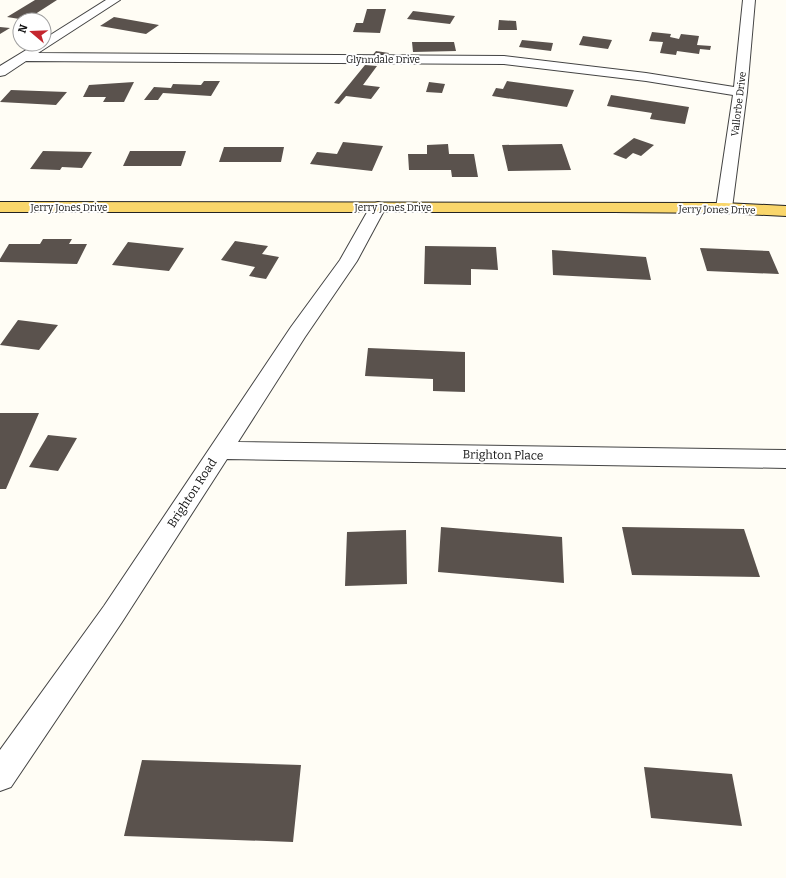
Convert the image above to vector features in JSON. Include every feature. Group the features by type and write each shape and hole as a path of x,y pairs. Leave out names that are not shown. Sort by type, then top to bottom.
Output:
{"main road":[{"name":"Jerry Jones Drive","path":"0,207 724,208 786,211"}],"street":[{"path":"0,72 114,0"},
{"name":"Vallorbe Drive","path":"724,208 740,92 749,0"},
{"name":"Glynndale Drive","path":"23,57 504,60 646,77 740,92"},
{"name":"Brighton Road","path":"0,776 113,614 220,450 348,261 378,207"},
{"name":"Brighton Place","path":"220,450 786,459"}],"building":[{"path":"35,0 57,0 38,12 15,12"},
{"path":"367,9 386,9 380,33 353,32 356,23 363,23"},
{"path":"413,11 455,16 450,24 407,19"},
{"path":"114,17 159,25 146,34 100,26"},
{"path":"499,20 516,21 517,30 498,30"},
{"path":"0,27 10,28 0,34"},
{"path":"652,32 671,34 670,37 679,39 681,34 699,36 697,45 711,46 710,50 700,49 699,54 677,51 676,55 660,53 663,42 649,41"},
{"path":"583,36 612,40 608,49 579,45"},
{"path":"522,40 553,43 551,51 519,47"},
{"path":"412,42 454,42 456,51 413,52"},
{"path":"376,51 389,53 379,65 366,63"},
{"path":"365,65 377,66 363,85 380,87 371,99 346,96 339,104 334,103"},
{"path":"204,81 220,81 211,96 163,93 158,100 144,100 154,87 171,88 173,84 201,85"},
{"path":"507,81 574,90 567,107 492,96 496,88 503,89"},
{"path":"134,82 124,102 103,102 106,97 83,97 89,85"},
{"path":"429,82 445,84 442,93 426,92"},
{"path":"11,90 67,92 56,105 0,102"},
{"path":"611,95 689,107 685,124 650,119 652,113 607,106"},
{"path":"634,138 654,145 641,156 633,153 626,159 613,154"},
{"path":"343,142 383,146 372,171 310,164 317,152 337,154"},
{"path":"448,144 449,154 474,154 478,177 452,177 451,170 409,170 408,154 427,154 427,145"},
{"path":"562,144 571,170 508,171 502,145"},
{"path":"224,147 284,147 281,162 219,162"},
{"path":"43,151 92,152 82,168 62,167 60,170 30,169"},
{"path":"130,151 186,151 181,166 123,166"},
{"path":"43,239 72,239 69,244 87,244 77,264 0,262 0,259 9,244 40,244"},
{"path":"235,241 268,246 262,254 279,257 266,279 249,276 255,267 221,260"},
{"path":"128,242 184,248 169,271 112,265"},
{"path":"425,246 496,247 498,270 471,269 471,285 424,284"},
{"path":"700,248 769,251 779,274 707,271"},
{"path":"552,250 646,257 651,280 553,275"},
{"path":"18,320 58,325 39,350 0,345"},
{"path":"368,348 465,352 465,392 433,391 433,379 365,376"},
{"path":"0,413 39,413 6,489 0,489"},
{"path":"48,435 77,438 58,471 29,467"},
{"path":"441,527 562,537 564,583 438,572"},
{"path":"622,527 744,529 760,577 632,575"},
{"path":"406,530 407,584 345,586 347,532"},
{"path":"142,760 301,765 293,842 124,836"},
{"path":"644,767 732,774 742,826 651,818"}]}
